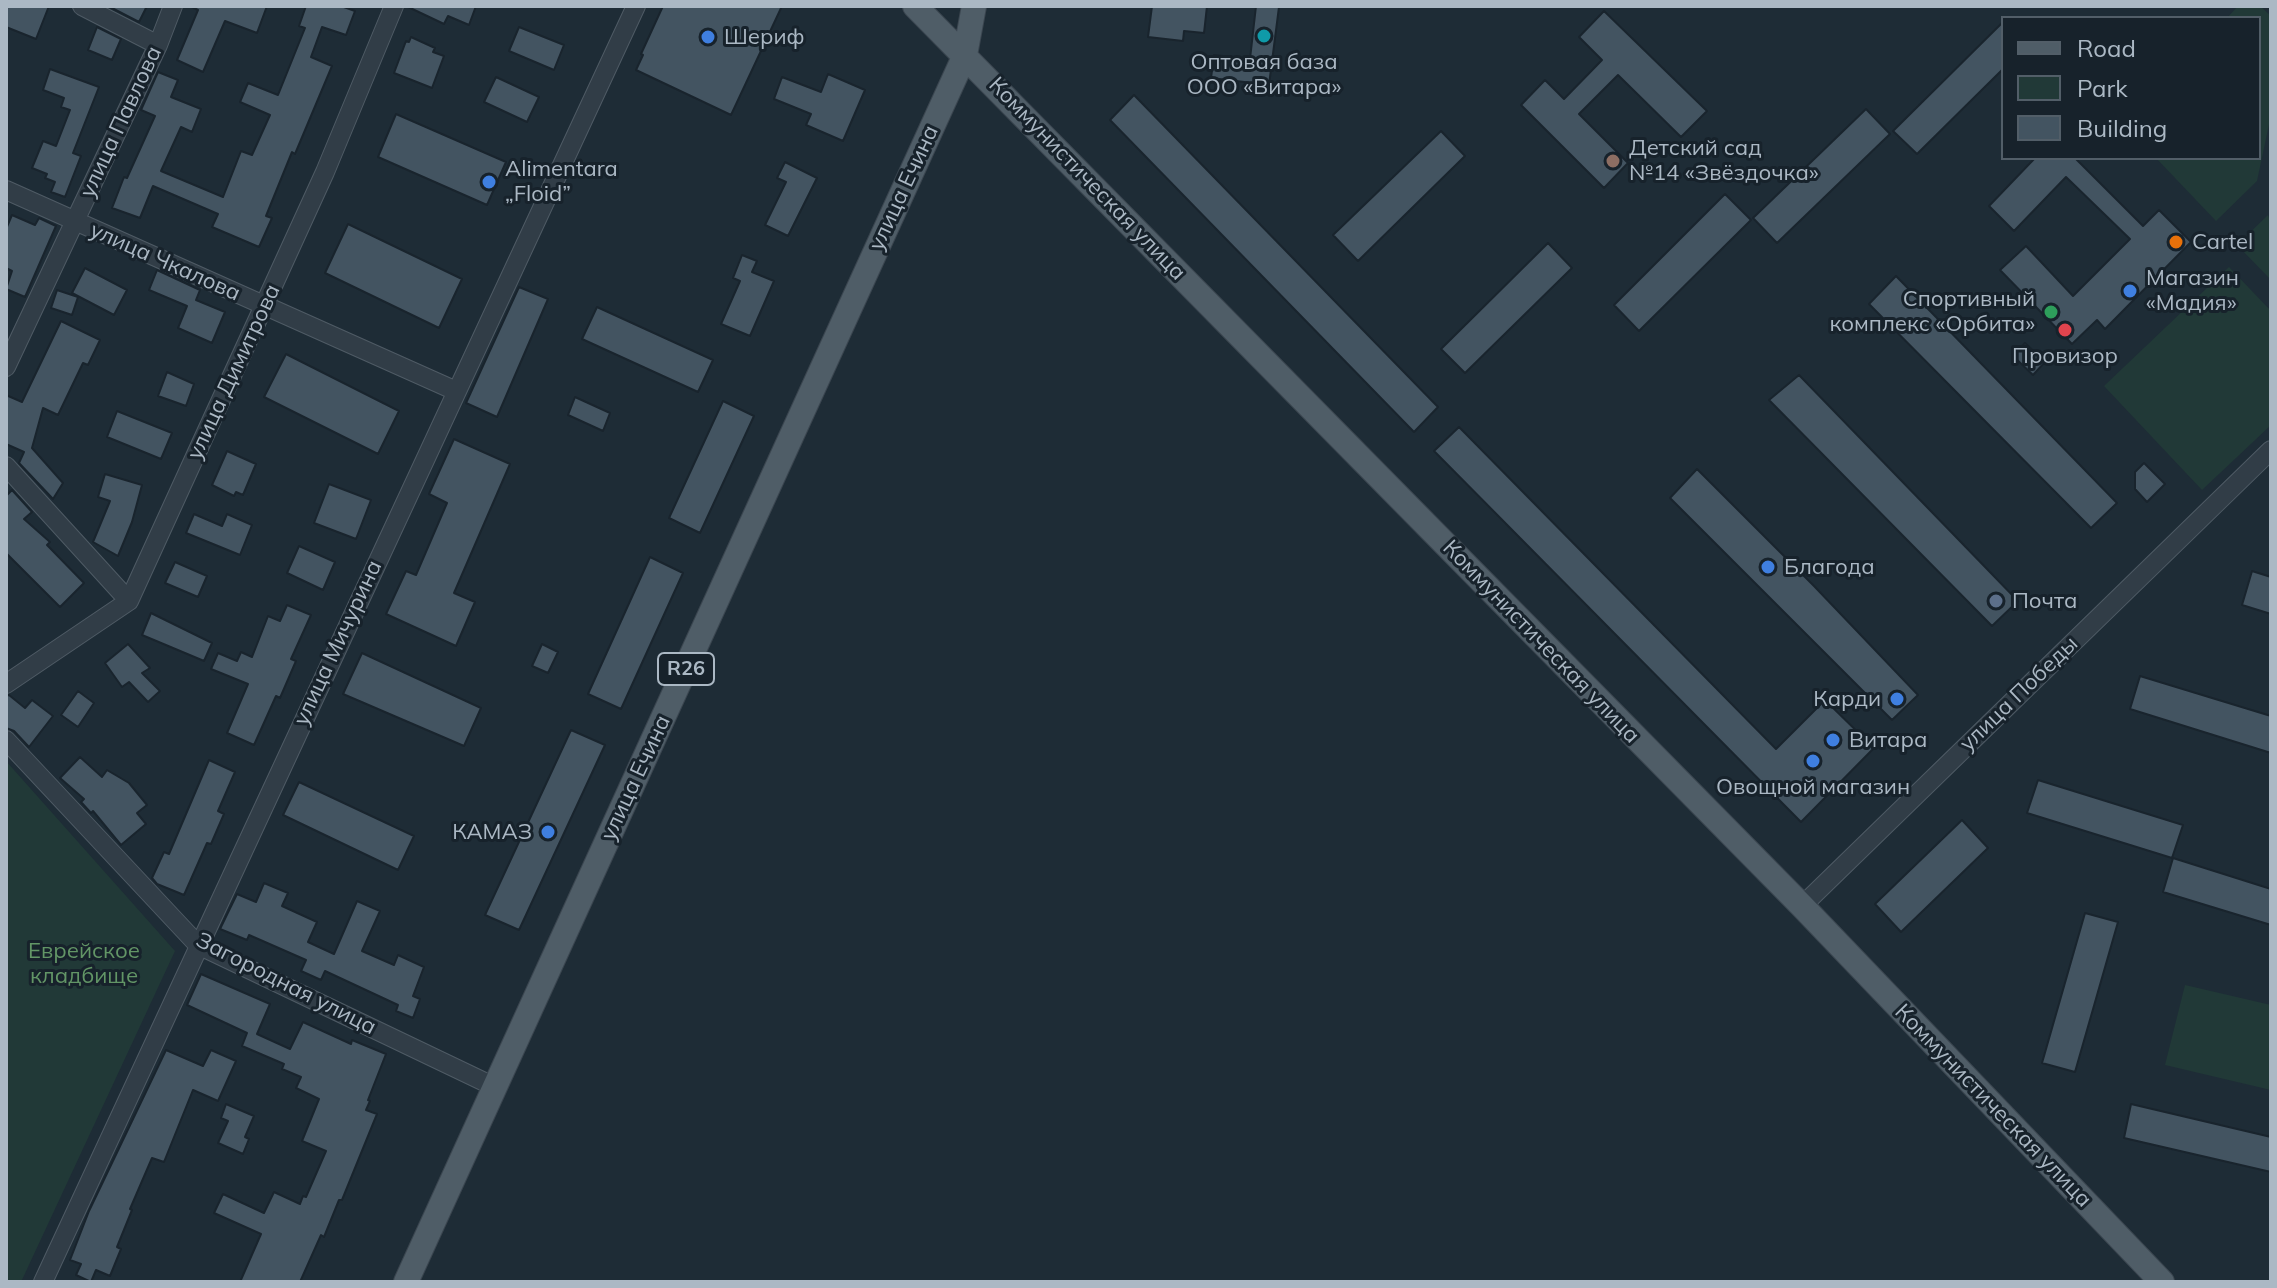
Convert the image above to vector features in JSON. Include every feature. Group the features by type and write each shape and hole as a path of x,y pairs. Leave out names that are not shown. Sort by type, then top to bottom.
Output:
{"main road":[{"name":"Коммунистическая улица","path":"915,6 1802,906 2162,1282"},
{"name":"R26","path":"965,55 974,6"},
{"name":"улица Ечина","path":"406,1282 965,55"}],"street":[{"path":"82,6 158,45"},
{"name":"улица Павлова","path":"6,367 158,45 173,6"},
{"name":"улица Димитрова","path":"129,601 325,172 394,6"},
{"name":"улица Мичурина","path":"43,1282 636,6"},
{"name":"улица Чкалова","path":"6,190 456,391"},
{"name":"улица Победы","path":"1802,906 2271,450"},
{"path":"6,466 129,601 6,684"},
{"name":"Загородная улица","path":"6,740 198,945 495,1087"}],"green space":[{"path":"2238,6 2260,6 2271,16 2271,115 2257,181 2216,221 2158,160 2261,160 2261,16 2229,16"},
{"path":"2268,215 2271,224 2271,280 2237,245"},
{"path":"2229,267 2271,311 2271,425 2202,490 2104,386"},
{"name":"Еврейское кладбище","path":"6,761 175,951 21,1282 6,1282"},
{"path":"2185,985 2271,1005 2271,1090 2165,1065"}],"building":[{"path":"6,6 49,6 36,39 6,27"},
{"path":"108,6 147,6 139,22"},
{"path":"190,6 267,6 257,33 225,21 203,72 177,60 198,10"},
{"path":"306,6 341,6 355,11 346,35 322,27 311,57 332,66 266,216 272,218 259,247 212,227 218,214 153,186 140,218 112,208 155,116 141,110 158,72 178,80 171,97 201,109 192,132 181,127 161,171 223,197 241,151 252,155 270,115 240,102 248,83 278,95 305,28 299,26"},
{"path":"406,6 476,6 469,25 448,16 444,24"},
{"name":"Шериф","path":"663,6 782,6 731,115 636,70"},
{"path":"1152,6 1207,6 1204,33 1184,31 1183,41 1148,37"},
{"name":"Оптовая база ООО «Витара»","path":"1256,6 1279,7 1269,85 1211,78 1214,55 1250,59"},
{"path":"1604,11 1707,111 1681,137 1618,75 1579,114 1628,163 1604,188 1521,105 1545,80 1564,99 1602,60 1579,37"},
{"path":"2001,24 2001,71 1917,154 1893,131"},
{"path":"97,27 121,39 112,60 88,50"},
{"path":"519,27 564,45 554,70 509,51"},
{"path":"411,37 435,48 433,52 444,56 432,88 394,73 406,41 409,42"},
{"path":"50,69 99,87 73,153 81,156 65,197 51,192 55,182 45,178 47,174 32,168 43,141 56,146 70,110 61,107 64,98 43,90"},
{"path":"828,74 865,90 843,141 806,125 811,114 774,99 782,77 821,92"},
{"path":"496,77 539,97 527,122 484,102"},
{"path":"1134,95 1438,407 1414,432 1110,120"},
{"path":"1866,109 1890,134 1777,243 1753,218"},
{"path":"396,114 506,162 487,205 378,157"},
{"path":"1441,131 1465,156 1358,261 1333,235"},
{"path":"2033,160 2077,160 2143,226 2159,210 2191,242 2105,329 2097,320 2072,344 2000,270 2026,246 2073,296 2130,239 2066,177 2014,231 1989,206"},
{"path":"785,162 817,178 788,236 765,225 786,182 777,178"},
{"path":"1725,194 1751,220 1639,331 1614,305"},
{"path":"12,215 35,225 39,218 56,226 25,297 6,289 12,271 6,268 6,229"},
{"path":"348,224 462,279 439,328 325,273"},
{"path":"1548,243 1572,268 1465,373 1441,349"},
{"path":"742,255 757,261 752,272 774,281 750,336 721,324 740,281 733,278"},
{"path":"85,268 127,290 114,315 72,293"},
{"path":"157,270 200,290 196,300 225,312 212,343 178,328 187,306 149,290"},
{"path":"1896,276 2117,503 2091,528 1869,304"},
{"path":"519,287 548,299 497,417 466,403"},
{"path":"57,290 78,297 72,315 51,308"},
{"path":"597,307 713,360 698,392 582,339"},
{"path":"61,321 100,340 88,365 83,363 58,415 43,408 32,448 63,483 53,499 19,463 24,452 6,444 6,395 22,402"},
{"path":"2025,343 2045,362 2033,375 2013,356"},
{"path":"286,354 399,411 378,454 264,397"},
{"path":"167,372 194,384 186,406 158,396"},
{"path":"1799,375 2018,601 1992,626 1769,400"},
{"path":"575,397 610,413 603,431 568,415"},
{"path":"723,401 754,416 700,533 669,518"},
{"path":"117,411 172,433 161,459 107,437"},
{"path":"1459,427 1776,749 1825,700 1874,748 1801,822 1434,451"},
{"path":"454,439 510,464 454,593 475,602 456,646 386,614 406,571 416,575 447,503 429,494"},
{"path":"227,451 256,464 243,495 236,492 234,496 212,485"},
{"path":"2144,463 2165,484 2147,502 2135,489 2135,472"},
{"path":"1697,469 1918,695 1892,720 1670,498"},
{"path":"105,474 142,485 118,556 93,542 110,501 98,497"},
{"path":"329,484 371,500 356,539 314,523"},
{"path":"12,490 32,512 24,519 50,542 47,545 84,583 60,607 6,553 6,496"},
{"path":"194,514 222,526 227,514 252,525 240,555 186,533"},
{"path":"299,546 335,562 323,590 287,573"},
{"path":"650,557 683,573 621,709 588,694"},
{"path":"175,562 207,576 198,597 165,583"},
{"path":"2252,571 2271,577 2271,614 2242,605"},
{"path":"287,605 311,615 291,659 296,661 280,698 276,696 254,745 227,733 248,684 211,669 218,653 237,661 241,652 252,657 268,616 280,621"},
{"path":"151,613 212,643 204,661 142,635"},
{"path":"128,644 150,668 142,673 160,691 148,702 129,682 122,687 105,663"},
{"path":"542,644 558,652 548,673 532,666"},
{"path":"362,653 481,708 464,746 343,694"},
{"path":"2140,676 2271,716 2271,753 2130,709"},
{"path":"78,691 94,703 78,727 61,715"},
{"path":"9,695 25,708 32,700 53,716 29,747 14,731 6,728 6,696"},
{"path":"571,730 605,745 519,930 485,915"},
{"path":"80,757 102,777 107,770 129,783 147,805 137,813 146,824 121,845 93,811 91,813 81,802 84,799 60,778"},
{"path":"209,760 235,772 218,811 224,814 211,844 207,843 184,895 157,884 152,878 164,852 169,854"},
{"path":"2038,780 2183,825 2172,858 2027,813"},
{"path":"299,782 414,836 398,870 283,815"},
{"path":"1962,820 1988,848 1901,932 1875,904"},
{"path":"2173,858 2271,889 2271,925 2163,892"},
{"path":"264,883 288,893 282,906 317,922 308,942 334,954 357,901 380,911 362,951 394,965 398,955 424,967 413,996 420,999 413,1018 396,1011 398,1005 325,971 321,980 301,971 306,960 249,935 247,940 220,929 237,894 256,902"},
{"path":"2085,913 2118,922 2075,1072 2042,1063"},
{"path":"201,974 270,1004 257,1034 290,1049 303,1022 351,1044 352,1040 386,1054 366,1110 377,1114 342,1200 339,1200 324,1237 321,1235 300,1282 240,1282 261,1234 214,1213 223,1194 264,1213 274,1192 300,1204 326,1151 302,1141 319,1099 296,1088 301,1077 282,1069 284,1064 242,1046 247,1033 187,1005"},
{"path":"166,1050 203,1066 211,1050 236,1061 218,1101 193,1090 164,1162 152,1158 130,1209 117,1247 121,1249 110,1276 96,1270 91,1282 76,1275 81,1264 70,1260 89,1211"},
{"path":"226,1104 254,1116 245,1137 249,1139 243,1154 218,1143 228,1121 221,1118"},
{"path":"2131,1104 2271,1137 2271,1172 2124,1138"}],"place":[{"name":"Оптовая база ООО «Витара»","path":"1264,36"},
{"name":"Шериф","path":"708,37"},
{"name":"Детский сад №14 «Звёздочка»","path":"1613,161"},
{"name":"Alimentara „Floid”","path":"489,182"},
{"name":"Cartel","path":"2176,242"},
{"name":"Магазин «Мадия»","path":"2130,291"},
{"name":"Спортивный комплекс «Орбита»","path":"2051,312"},
{"name":"Провизор","path":"2065,330"},
{"name":"Благода","path":"1768,567"},
{"name":"Почта","path":"1996,601"},
{"name":"Карди","path":"1897,699"},
{"name":"Витара","path":"1833,740"},
{"name":"Овощной магазин","path":"1813,761"},
{"name":"КАМАЗ","path":"548,832"}]}
